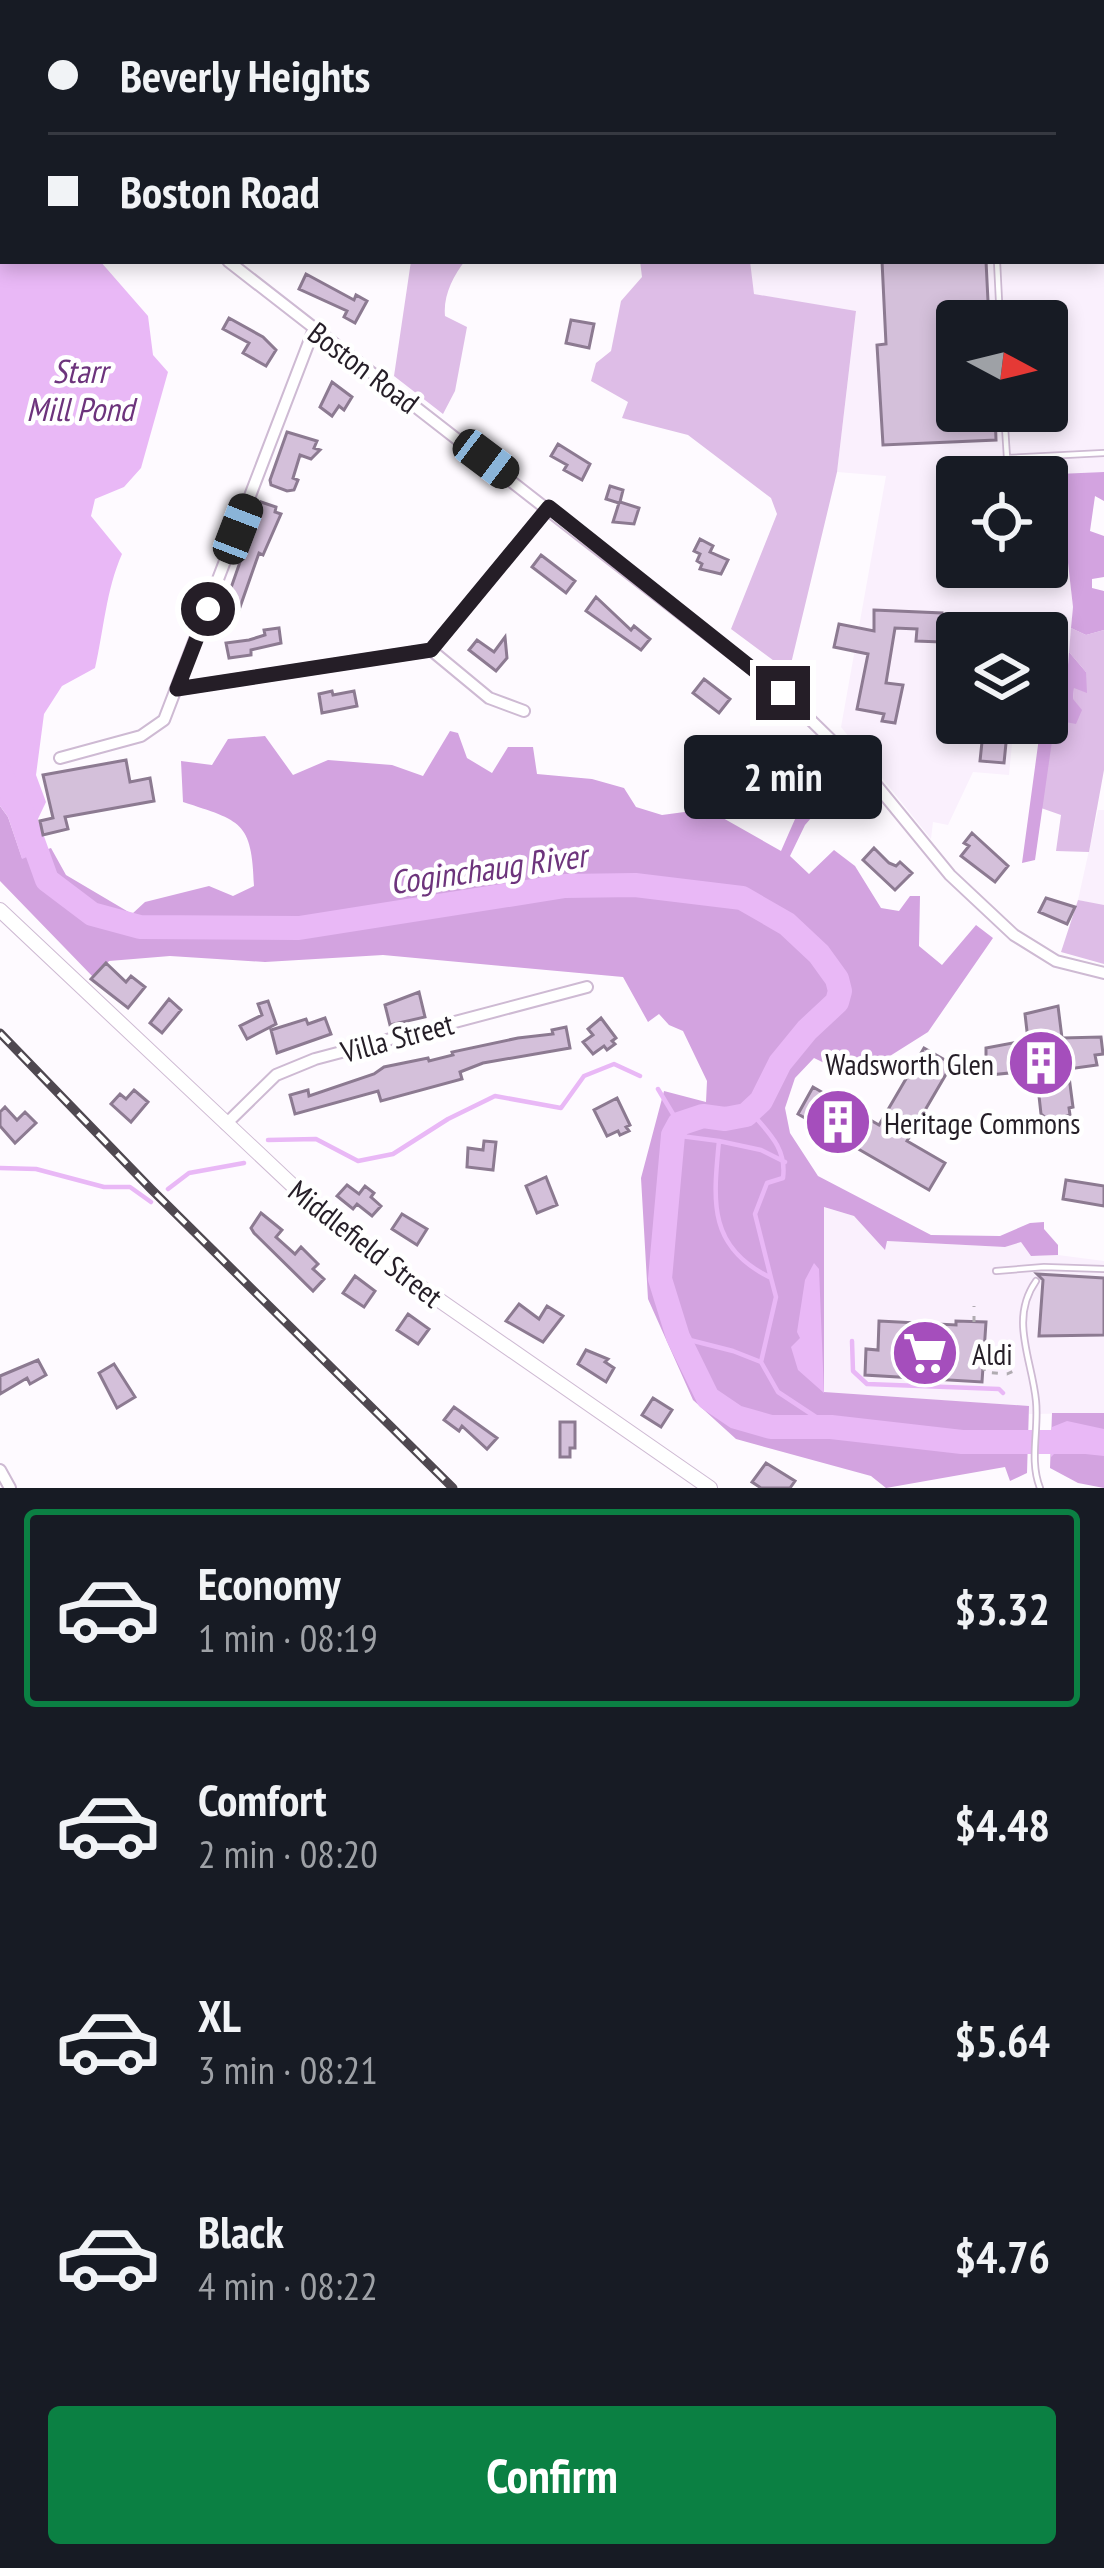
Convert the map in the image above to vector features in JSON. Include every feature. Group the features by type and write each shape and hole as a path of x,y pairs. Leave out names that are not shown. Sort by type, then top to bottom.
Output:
{"main road":[{"name":"Middlefield Street","path":"0,910 315,1209 360,1246 710,1488"}],"street":[{"name":"Boston Road","path":"232,264 783,693 832,737 950,875 995,920 1056,961 1104,973"},
{"path":"61,758 153,730 164,720 314,328"},
{"path":"177,689 431,650 549,507"},
{"path":"431,650 490,698 524,712"},
{"name":"Villa Street","path":"226,1124 261,1087 303,1064 587,987"},
{"path":"0,1470 10,1488"}],"lane":[{"path":"997,264 999,300"},
{"path":"1005,432 1007,458 1104,453"},
{"path":"1043,1273 1055,1268"},
{"path":"996,1271 1104,1269"},
{"path":"1036,1280 1024,1298 1025,1354 1037,1414 1034,1466 1040,1488"}],"path":[{"path":"974,1306 974,1322"},
{"path":"986,1350 984,1372 1016,1370"}],"shaded area":[{"path":"411,264 463,264 453,280 445,316 467,327 455,391 443,414 394,376"},
{"path":"640,264 750,264 754,294 856,311 837,472 789,672 731,629 777,514 771,498 688,435 622,418 628,402 591,381 596,363 611,351 621,301 642,277"},
{"path":"750,264 1104,264 1104,472 1068,474 1068,456 936,456 936,588 1068,588 1068,560 1073,607 1068,668 1068,612 936,612 936,744 1012,744 1009,775 973,772 948,825 933,822 931,839 841,727 886,476 837,472 856,312 753,294"},
{"path":"1104,472 1104,501 1095,496 1090,531 1104,536 1104,577 1092,579 1092,588 1104,591 1104,630 1086,635 1071,628 1068,474"},
{"path":"1071,628 1086,635 1104,630 1104,770 1089,852 1056,851 1061,815 1041,808 1051,744 1068,744 1068,705 1074,687 1086,692 1086,672 1069,652"},
{"path":"1069,652 1086,672 1087,693 1074,688 1073,699 1082,710 1076,724 1068,722"},
{"path":"450,731 458,733 467,758 492,773 508,747 533,747 537,774 592,779 624,788 636,807 662,815 707,809 781,851 806,794 819,809 790,856 809,874 834,850 855,866 881,908 899,911 910,896 920,896 919,946 942,965 976,925 993,938 928,1032 855,1078 814,1058 795,1078 785,1108 790,1133 818,1176 931,1235 1000,1236 1044,1222 1044,1229 1058,1245 1058,1255 1031,1256 1021,1242 1005,1247 887,1241 885,1250 854,1216 824,1207 824,1392 1029,1406 1027,1473 1010,1481 1005,1467 886,1488 871,1476 736,1439 693,1400 648,1299 641,1178 664,1091 706,1102 707,1081 683,1031 659,1014 648,1022 623,977 383,955 265,962 170,956 109,961 95,979 0,881 0,806 22,858 51,848 66,875 132,914 145,902 209,886 233,896 254,886 246,836 230,820 183,802 181,761 212,765 228,739 265,736 293,775 328,760 392,765 423,776"},
{"path":"1038,744 1052,744 1035,860 1022,863"},
{"path":"1098,810 1104,810 1104,906 1078,900"},
{"path":"1078,900 1104,905 1104,964 1061,952"},
{"path":"823,1207 854,1216 884,1249 886,1241 1005,1247 1021,1241 1036,1256 1104,1261 1104,1413 1029,1414 1028,1406 824,1393"},
{"path":"1052,1413 1104,1413 1104,1488 1078,1483 1050,1468"}],"water":[{"name":"Starr Mill Pond","path":"0,264 103,264 148,316 153,355 168,372 141,468 124,487 95,499 91,516 122,554 95,668 62,686 44,714 36,775 46,802 36,823 44,850 22,859 0,806"},
{"path":"814,1263 819,1269 824,1393 798,1370 791,1347 800,1338 805,1280"},
{"path":"1067,1421 1104,1429 1104,1456 1057,1451 1051,1457 1052,1427"}],"building":[{"path":"882,264 986,264 988,300 936,300 936,432 996,432 996,440 883,445 877,345 886,344"},
{"path":"306,274 354,300 356,295 367,301 355,323 344,317 347,311 299,289"},
{"path":"229,318 276,350 266,366 243,353 249,343 223,329"},
{"path":"571,320 594,324 589,348 566,343"},
{"path":"332,382 352,397 344,410 339,406 332,416 320,407"},
{"path":"287,432 317,441 314,448 320,450 311,459 300,455 293,478 298,480 294,490 287,491 271,485 270,480"},
{"path":"558,444 590,464 582,480 551,456"},
{"path":"610,486 623,490 620,502 639,508 634,524 613,522 619,503 606,499"},
{"path":"261,502 281,514 263,555 259,553 239,610 225,605"},
{"path":"700,539 713,546 710,552 728,560 721,574 700,569 700,554 694,551"},
{"path":"541,555 575,581 566,593 532,567"},
{"path":"596,597 631,630 634,626 650,639 641,650 586,611"},
{"path":"874,610 936,613 936,642 916,641 917,629 895,628 886,683 903,685 895,723 882,721 884,714 857,709 868,654 834,647 839,624 874,631"},
{"path":"279,628 281,643 229,658 226,643"},
{"path":"505,637 507,658 496,671 469,650 477,640 494,652"},
{"path":"704,679 730,699 719,713 693,693"},
{"path":"332,691 333,695 354,691 357,706 322,713 319,694"},
{"path":"982,744 1006,744 1004,763 980,761"},
{"path":"126,760 130,782 150,778 154,801 65,817 68,829 43,835 40,821 53,818 43,775"},
{"path":"972,833 1008,866 995,882 961,856"},
{"path":"874,848 889,863 896,866 900,862 912,873 895,890 863,860"},
{"path":"1046,898 1075,907 1067,924 1039,912"},
{"path":"106,963 126,982 131,976 145,987 128,1008 91,979"},
{"path":"419,992 425,1017 390,1025 385,1005"},
{"path":"169,999 181,1010 162,1033 150,1023"},
{"path":"268,1001 276,1024 247,1039 240,1026 262,1015 258,1004"},
{"name":"Wadsworth Glen","path":"1058,1006 1062,1038 1101,1037 1103,1054 1095,1055 1097,1065 1068,1069 1073,1107 1070,1115 1049,1121 1041,1114 1037,1078 1029,1071 990,1075 986,1048 1028,1040 1025,1014"},
{"path":"325,1018 331,1034 277,1053 271,1030"},
{"path":"601,1018 616,1038 615,1044 593,1054 583,1042 593,1035 588,1029"},
{"path":"566,1027 570,1048 483,1063 460,1072 462,1079 381,1101 378,1091 295,1114 290,1095 308,1090 309,1096 384,1067 553,1034 552,1030"},
{"name":"Heritage Commons","path":"924,1048 952,1064 907,1141 945,1163 929,1190 798,1114 813,1087 879,1125"},
{"path":"134,1090 148,1102 131,1122 111,1104 120,1094 126,1099"},
{"path":"617,1098 629,1131 607,1136 594,1110"},
{"path":"5,1107 17,1120 25,1112 36,1123 15,1143 0,1126"},
{"path":"484,1141 496,1142 493,1170 467,1167 468,1148 483,1150"},
{"path":"546,1177 557,1205 537,1213 526,1186"},
{"path":"1066,1180 1104,1186 1104,1206 1063,1199"},
{"path":"347,1185 359,1194 365,1186 381,1206 372,1216 357,1204 353,1209 337,1196"},
{"path":"261,1213 282,1230 276,1237 295,1254 301,1247 318,1264 313,1269 324,1279 313,1291 254,1233 251,1228"},
{"path":"402,1214 427,1229 417,1245 392,1229"},
{"path":"1037,1274 1104,1278 1104,1335 1039,1336 1043,1280"},
{"path":"355,1276 375,1291 364,1307 343,1293"},
{"path":"519,1304 539,1319 547,1306 563,1316 543,1342 506,1321"},
{"path":"408,1314 429,1329 418,1344 397,1330"},
{"name":"Aldi","path":"879,1321 986,1322 982,1382 865,1375 866,1349 878,1350"},
{"path":"586,1350 608,1359 605,1362 614,1368 606,1382 578,1364"},
{"path":"38,1360 46,1375 30,1384 27,1378 0,1394 0,1376"},
{"path":"114,1364 135,1397 117,1408 99,1373"},
{"path":"653,1398 672,1410 661,1427 642,1415"},
{"path":"454,1407 497,1438 487,1449 462,1426 459,1431 444,1420"},
{"path":"560,1422 575,1422 575,1448 570,1448 570,1457 560,1457"},
{"path":"766,1463 795,1481 790,1488 761,1488 752,1482"}],"waterway":[{"name":"Coginchaug River","path":"0,773 24,816 47,880 92,914 140,927 299,928 565,886 635,885 742,898 787,924 837,979 837,1002 780,1063 761,1101 746,1115 703,1116 679,1124 673,1135 660,1279 678,1337 708,1398 736,1417 771,1427 831,1427 962,1442 1104,1442"},
{"path":"268,1140 316,1139 358,1161 393,1154 495,1096 561,1108 584,1076 614,1064 640,1076"},
{"path":"658,1089 679,1124"},
{"path":"750,1111 775,1141 782,1158 783,1178 767,1183 755,1214 771,1278"},
{"path":"673,1135 719,1141 719,1221 735,1252 771,1278 776,1297 761,1362 778,1392 831,1427"},
{"path":"719,1141 761,1150 785,1162"},
{"path":"168,1189 189,1173 244,1163"},
{"path":"0,1168 36,1169 104,1187 130,1187 151,1202"},
{"path":"678,1337 761,1362"},
{"path":"852,1341 853,1371 867,1384 999,1389 1003,1393"}],"railway":[{"path":"0,1033 453,1488"}],"place":[{"name":"Wadsworth Glen","path":"1041,1063"},
{"name":"Heritage Commons","path":"838,1122"},
{"name":"Aldi","path":"925,1353"}],"route":[{"path":"208,609 177,689 431,650 549,507 783,693"}]}
